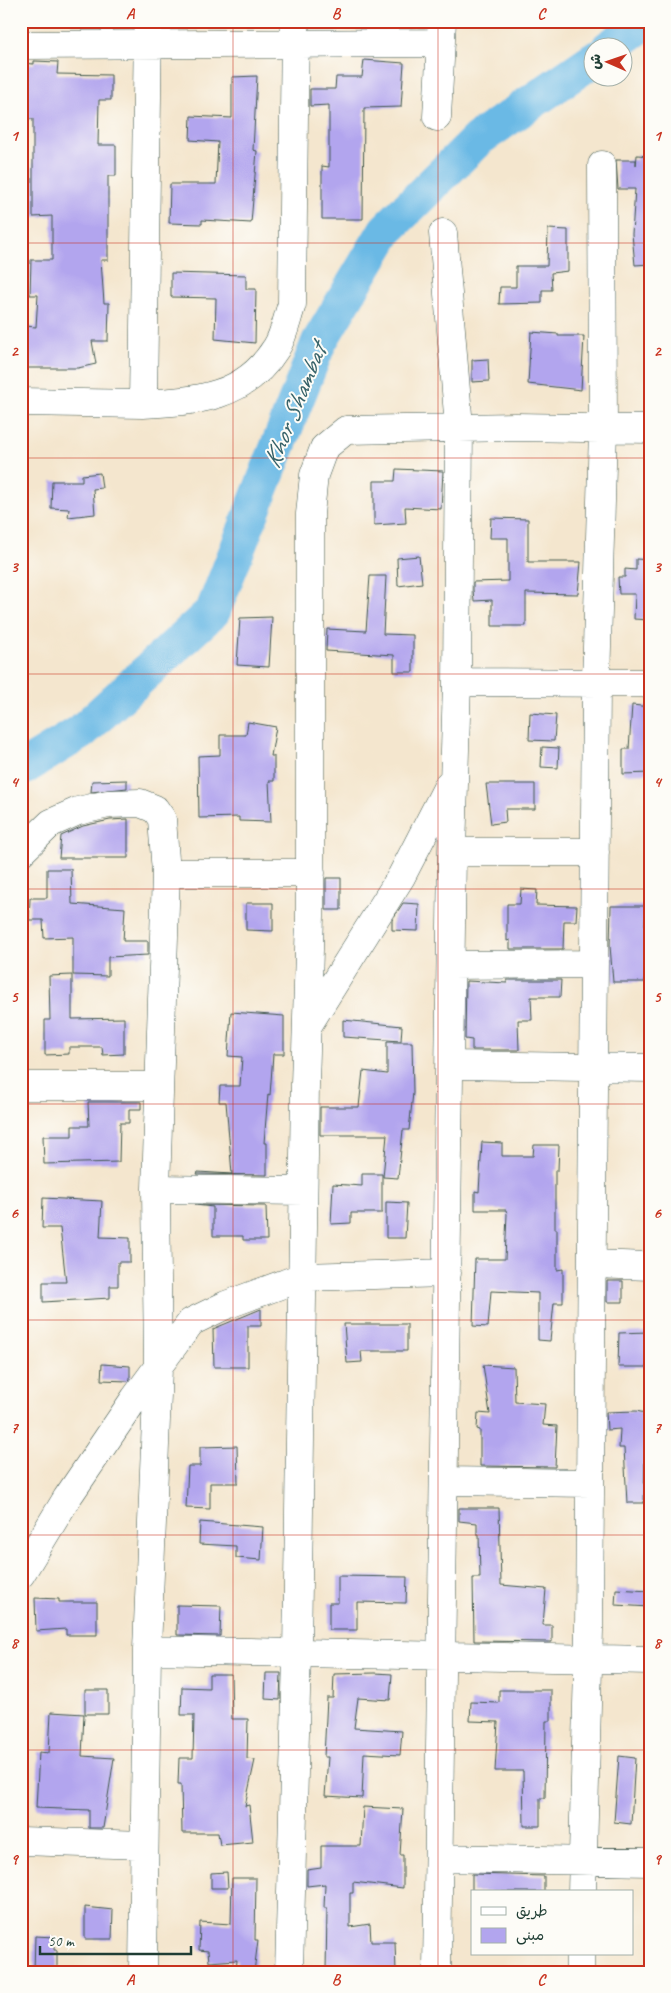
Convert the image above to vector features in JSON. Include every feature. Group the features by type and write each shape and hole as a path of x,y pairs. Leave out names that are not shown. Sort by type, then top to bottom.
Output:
{"street":[{"path":"21,45 148,33 441,32 437,117"},
{"path":"143,404 148,33"},
{"path":"21,402 143,404 226,393 249,379 277,348 292,304 295,33"},
{"path":"582,1890 588,1659 596,683 603,429 602,165"},
{"path":"437,1972 451,1065 452,852 457,682 458,427 443,233"},
{"path":"289,1972 297,1653 303,1191 311,873 310,523 314,475 324,448 346,430 458,427 650,429"},
{"path":"457,682 650,683"},
{"path":"307,1026 401,877 436,814 454,773"},
{"path":"21,852 51,823 78,811 108,804 148,804 155,808 162,819 166,873 156,1189 158,1368 148,1650 143,1972"},
{"path":"452,852 595,852"},
{"path":"166,873 311,873"},
{"path":"452,965 594,964"},
{"path":"451,1065 650,1068"},
{"path":"21,1086 158,1086"},
{"path":"156,1189 303,1191"},
{"path":"592,1264 650,1266"},
{"path":"21,1574 67,1498 134,1398 191,1322 220,1308 302,1278 447,1274"},
{"path":"445,1482 590,1483"},
{"path":"148,1650 650,1660"},
{"path":"21,1841 144,1845"},
{"path":"439,1858 650,1862"},
{"path":"580,1956 580,1972"}],"building":[{"path":"364,60 404,63 401,107 364,108 363,219 322,219 322,166 329,167 329,105 310,106 310,89 335,89 336,77 362,77"},
{"path":"34,61 58,62 57,74 111,75 111,100 99,100 98,145 116,145 116,176 108,176 108,260 101,260 104,303 109,303 108,341 92,341 96,364 78,368 25,368 25,326 36,327 38,295 30,295 31,260 52,260 52,216 33,217 33,119 21,119 21,63 34,64"},
{"path":"257,76 253,150 257,151 251,223 202,220 202,224 169,223 170,184 216,184 218,142 190,140 191,116 232,118 232,77"},
{"path":"637,155 650,156 650,264 635,265 632,234 635,189 618,189 616,160 636,160 636,166"},
{"path":"548,229 568,230 568,271 551,273 552,290 542,290 542,303 499,304 500,287 516,287 516,266 547,266"},
{"path":"171,273 246,275 246,289 256,289 255,343 215,339 216,298 171,297"},
{"path":"531,332 558,334 558,336 584,336 581,390 528,384"},
{"path":"488,359 489,381 472,382 472,360"},
{"path":"396,469 443,471 441,509 405,507 406,523 374,525 374,481 395,481"},
{"path":"100,473 102,488 93,489 95,514 68,517 69,509 51,508 52,481 82,481 82,475"},
{"path":"491,518 528,519 528,562 581,562 578,594 526,593 526,626 492,626 492,600 474,601 473,590 473,582 508,581 508,538 490,538"},
{"path":"419,556 422,583 398,586 397,558"},
{"path":"636,559 650,560 649,620 634,619 635,594 619,594 618,577 625,577 625,569 636,570"},
{"path":"370,576 386,576 383,634 413,635 413,672 394,672 394,655 326,651 327,629 366,631"},
{"path":"272,617 269,667 237,665 240,618"},
{"path":"632,705 650,707 650,773 623,774 623,749 629,749"},
{"path":"530,713 556,715 554,741 529,740"},
{"path":"248,722 276,727 271,756 274,756 274,781 269,781 271,822 239,821 239,817 199,818 198,756 220,755 220,735 246,735"},
{"path":"542,747 559,748 558,768 541,767"},
{"path":"127,780 127,788 91,792 92,781"},
{"path":"486,784 535,784 535,809 505,809 506,822 491,824"},
{"path":"128,819 128,858 59,858 61,836 83,826 110,820"},
{"path":"47,869 71,869 72,904 125,908 123,941 148,941 148,955 108,957 108,976 73,975 73,937 44,938 43,920 29,920 30,898 47,898"},
{"path":"326,878 341,878 341,910 326,910"},
{"path":"521,889 537,890 536,905 577,906 576,921 564,921 563,949 510,949 510,940 507,941 507,904 520,904"},
{"path":"246,903 273,903 273,931 246,930"},
{"path":"403,903 419,904 418,931 392,930 392,920"},
{"path":"611,906 646,906 645,925 650,925 650,942 646,942 645,982 613,982 610,946"},
{"path":"72,975 72,1019 124,1018 124,1054 103,1055 102,1047 69,1047 69,1054 45,1055 45,1020 50,1020 49,976"},
{"path":"507,980 561,980 560,997 531,997 532,1020 518,1020 519,1050 472,1050 472,1040 465,1039 466,981 507,983"},
{"path":"231,1012 284,1016 284,1054 273,1054 270,1095 268,1094 264,1143 267,1143 267,1175 197,1174 198,1172 232,1174 226,1102 219,1102 220,1086 240,1086 242,1057 228,1056"},
{"path":"343,1020 402,1026 401,1041 343,1037"},
{"path":"387,1042 412,1042 413,1093 409,1130 403,1130 398,1178 383,1177 387,1135 320,1135 320,1107 359,1107 363,1071 387,1074"},
{"path":"88,1102 141,1102 141,1109 129,1109 129,1123 120,1123 119,1162 44,1164 43,1136 72,1136 72,1126 89,1126"},
{"path":"482,1142 502,1143 502,1156 533,1156 534,1145 559,1145 558,1170 555,1170 555,1229 557,1229 557,1270 563,1269 563,1303 554,1303 550,1341 538,1340 538,1293 491,1291 488,1327 473,1326 475,1259 505,1259 506,1210 475,1210 475,1191 479,1192"},
{"path":"362,1174 382,1174 382,1213 351,1213 351,1223 331,1224 333,1184 362,1186"},
{"path":"43,1198 102,1201 100,1237 130,1238 130,1262 118,1262 118,1286 110,1286 110,1298 43,1302 43,1282 66,1282 60,1228 42,1228"},
{"path":"386,1202 407,1203 405,1238 386,1238"},
{"path":"195,1205 266,1206 267,1240 243,1240 243,1236 213,1236 213,1207"},
{"path":"607,1281 623,1281 623,1302 607,1302"},
{"path":"261,1309 261,1326 248,1326 248,1367 214,1367 213,1329"},
{"path":"344,1324 407,1324 407,1351 361,1351 362,1362 347,1363"},
{"path":"648,1332 647,1367 618,1367 619,1333"},
{"path":"102,1364 130,1366 130,1379 128,1381 101,1380"},
{"path":"483,1365 514,1367 515,1402 545,1404 543,1425 557,1426 555,1467 480,1466 480,1430 477,1429 478,1413 490,1414"},
{"path":"636,1411 650,1414 650,1449 645,1449 644,1503 627,1503 624,1448 619,1448 620,1429 607,1430 606,1412"},
{"path":"237,1446 238,1483 210,1483 210,1509 186,1508 188,1466 200,1466 200,1447"},
{"path":"459,1508 499,1508 501,1585 546,1589 543,1625 552,1625 552,1642 474,1641 473,1578 480,1578 479,1534 477,1534 477,1523 459,1521"},
{"path":"200,1522 263,1527 261,1560 236,1558 236,1546 199,1544"},
{"path":"338,1576 407,1577 406,1603 357,1602 357,1630 329,1630 329,1603 338,1603"},
{"path":"616,1589 650,1591 650,1607 615,1605"},
{"path":"35,1598 59,1599 59,1602 97,1602 97,1635 66,1635 66,1629 36,1631"},
{"path":"177,1605 221,1606 220,1636 177,1635"},
{"path":"266,1673 281,1673 280,1700 265,1699"},
{"path":"209,1674 231,1674 232,1719 248,1719 247,1759 255,1760 245,1806 249,1805 253,1842 220,1845 218,1833 182,1833 181,1784 178,1784 179,1758 193,1758 194,1715 181,1715 182,1687 209,1688"},
{"path":"334,1674 392,1674 390,1700 358,1698 354,1728 402,1731 400,1755 364,1753 362,1798 325,1796 328,1757 324,1757 327,1698 333,1698"},
{"path":"85,1690 108,1690 108,1714 85,1714"},
{"path":"499,1690 551,1690 551,1721 546,1721 545,1798 540,1798 540,1826 524,1826 523,1771 495,1771 498,1722 470,1721 471,1702 499,1703"},
{"path":"51,1712 84,1714 82,1756 114,1758 103,1828 89,1828 89,1810 36,1808 39,1752 49,1753"},
{"path":"619,1756 635,1758 631,1824 614,1822"},
{"path":"363,1807 403,1809 400,1855 403,1855 403,1888 353,1882 353,1893 350,1893 350,1927 370,1924 371,1942 395,1942 396,1972 326,1972 327,1908 324,1908 325,1884 307,1886 307,1870 321,1868 321,1846 361,1846"},
{"path":"227,1872 228,1888 211,1888 211,1873"},
{"path":"472,1874 544,1876 544,1890 472,1890"},
{"path":"232,1878 256,1878 255,1940 258,1940 254,1972 236,1972 237,1960 209,1962 208,1951 199,1950 200,1922 231,1924"},
{"path":"85,1907 113,1910 112,1939 85,1939"},
{"path":"35,1936 54,1937 54,1950 57,1950 57,1972 34,1972"}],"waterway":[{"name":"Khor Shambat","path":"623,38 647,21"},
{"name":"Khor Shambat","path":"21,769 81,732 213,611 319,342 386,230 478,139 584,66"}]}
